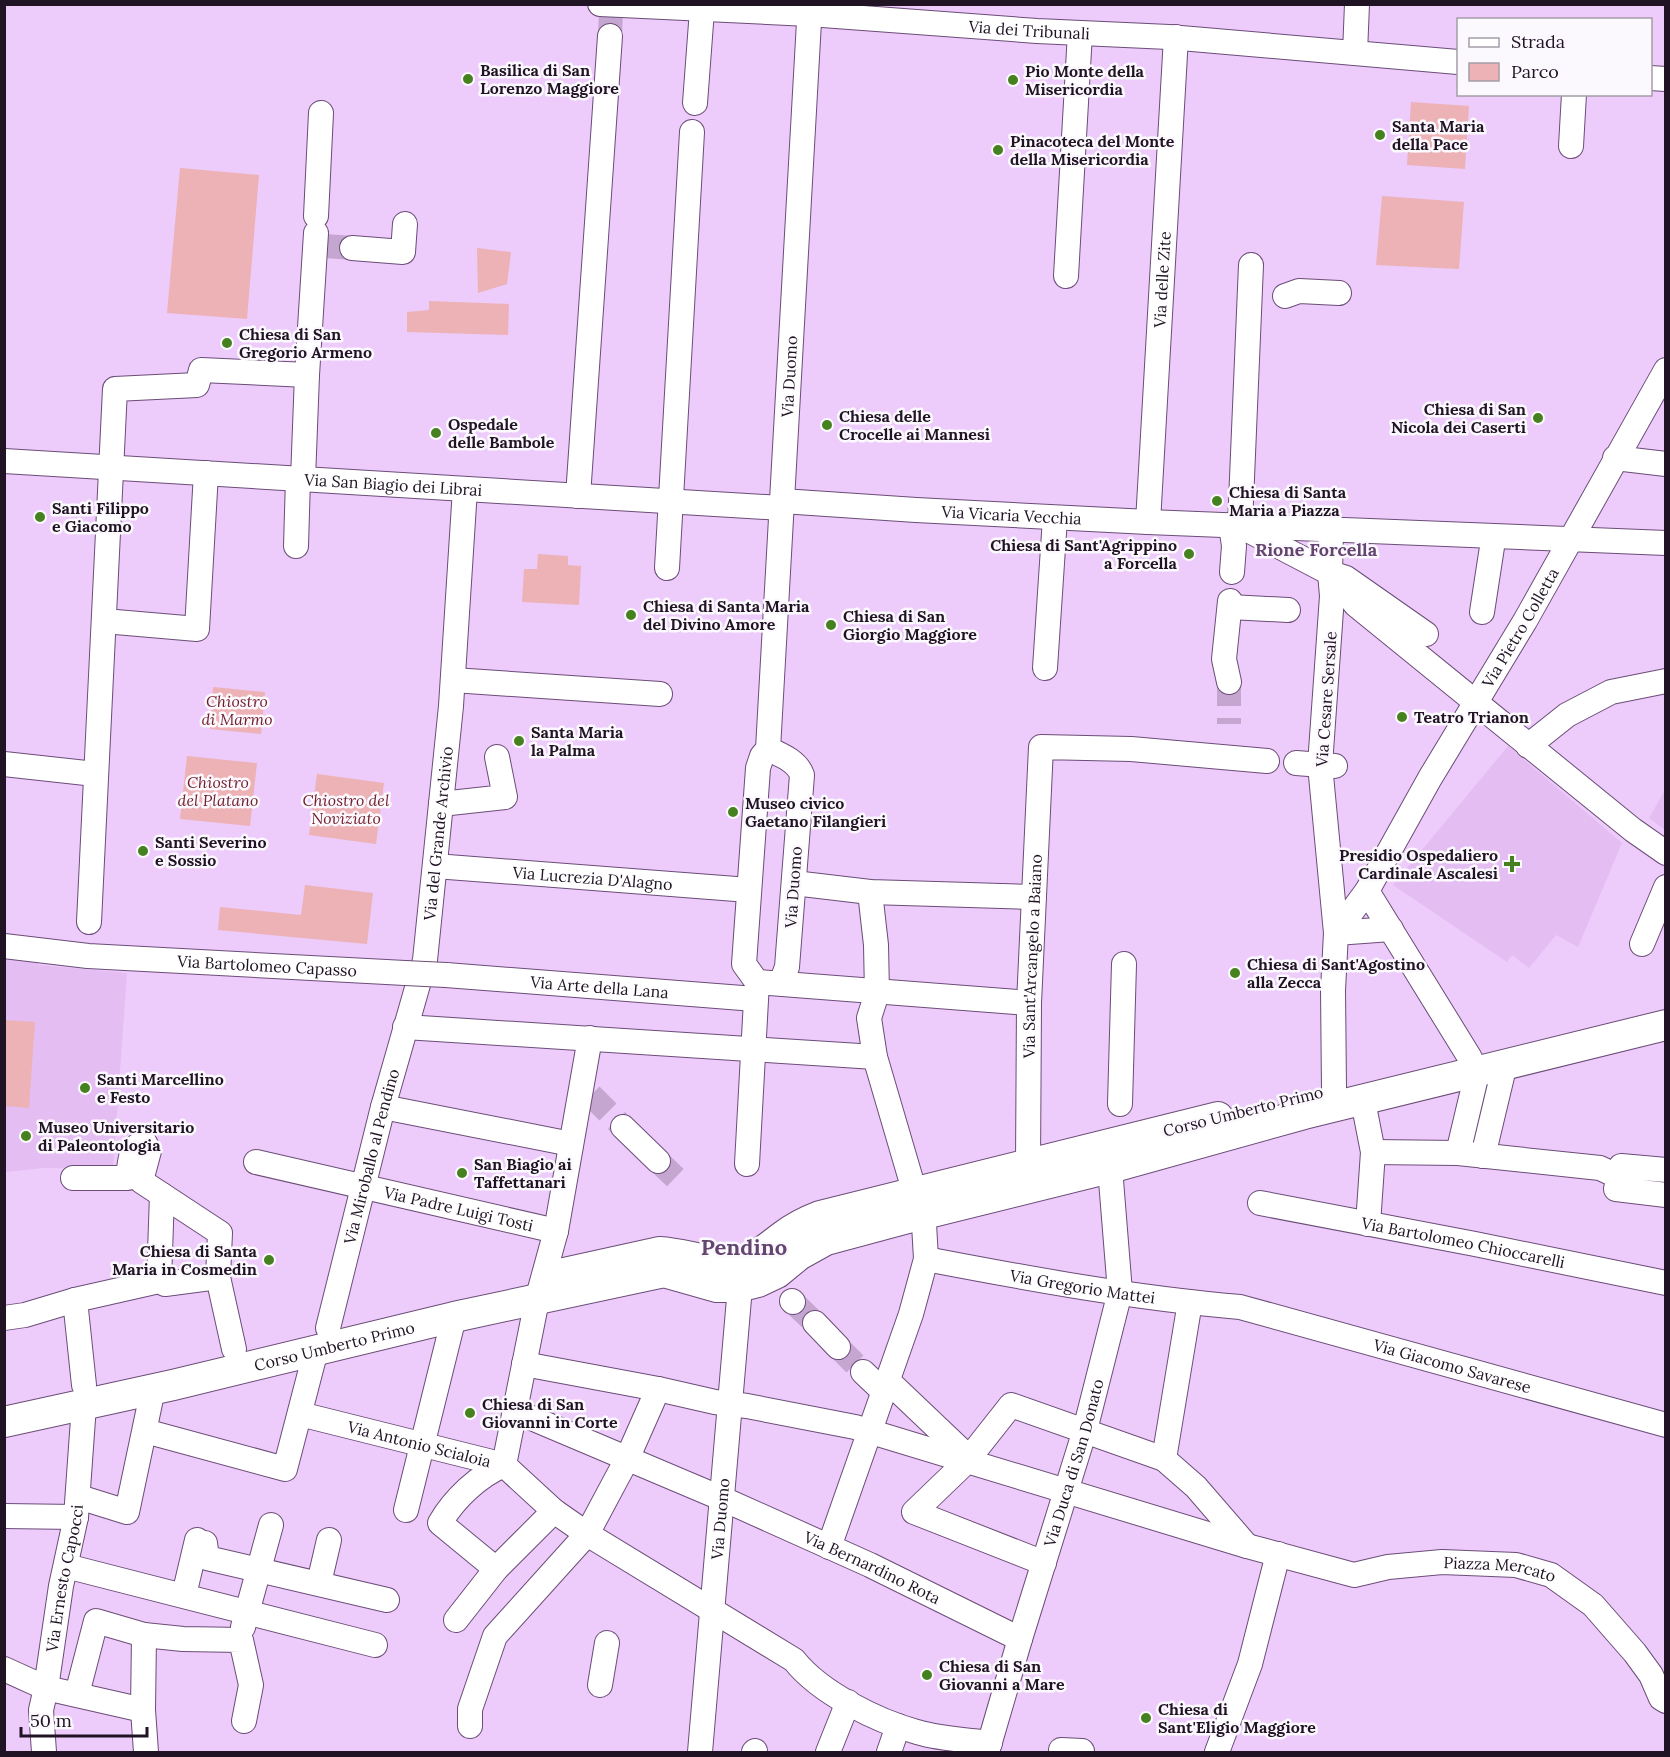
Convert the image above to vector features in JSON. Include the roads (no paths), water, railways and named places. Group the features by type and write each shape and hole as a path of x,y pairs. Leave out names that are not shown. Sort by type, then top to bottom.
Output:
{"main road":[{"name":"Corso Umberto Primo","path":"823,1228 918,1203 1110,1168 1304,1114 1362,1101 1484,1065 1540,1038 1665,1007"},
{"name":"Corso Umberto Primo","path":"918,1203 1028,1164 1334,1089 1484,1065 1665,1025"},
{"path":"662,1262 684,1254 720,1262 735,1262 764,1252 800,1225 823,1228"},
{"path":"662,1262 717,1287 740,1287 777,1273 799,1255 823,1228"},
{"name":"Corso Umberto Primo","path":"4,1403 153,1389 322,1339 662,1262"},
{"name":"Corso Umberto Primo","path":"4,1422 234,1349 322,1339 454,1317 540,1289"}],"street":[{"path":"1354,53 1357,4"},
{"name":"Via dei Tribunali","path":"607,7 702,10 810,9 988,28 1176,37 1457,62"},
{"name":"Via Duomo","path":"747,1164 756,990 744,964 758,768 762,756 768,749 810,9"},
{"path":"695,103 702,10"},
{"path":"1066,276 1080,33"},
{"path":"578,496 610,36"},
{"name":"Via delle Zite","path":"1148,522 1176,37"},
{"path":"1571,146 1574,96"},
{"path":"296,546 318,235 321,113"},
{"path":"668,568 692,132"},
{"path":"352,248 403,252 405,224"},
{"path":"1232,572 1266,296 1251,265"},
{"path":"1266,296 1299,291 1339,293"},
{"path":"89,922 115,389 197,385 201,370 307,375"},
{"name":"Via Pietro Colletta","path":"1336,933 1367,891 1430,778 1525,621 1665,370"},
{"path":"1615,458 1665,464"},
{"name":"Via San Biagio dei Librai","path":"4,461 578,496 782,504"},
{"path":"104,621 197,629 206,473"},
{"name":"Via del Grande Archivio","path":"416,973 435,866 456,647 465,489"},
{"name":"Via Vicaria Vecchia","path":"782,504 1331,529 1492,541 1569,540 1665,543"},
{"path":"1046,668 1055,518"},
{"path":"1236,525 1330,573 1346,578 1426,634"},
{"name":"Via Cesare Sersale","path":"1331,529 1332,596 1327,765 1336,933"},
{"path":"1482,612 1492,541"},
{"path":"1330,573 1356,605 1527,746 1665,853"},
{"path":"1229,682 1224,659 1230,604 1288,610"},
{"path":"453,680 660,694"},
{"path":"1527,746 1567,715 1611,692 1665,681"},
{"name":"Via Sant'Arcangelo a Baiano","path":"1028,1164 1029,1003 1041,747 1131,749 1263,760"},
{"name":"Via Duomo","path":"768,749 800,768 802,775 787,967 781,983"},
{"path":"441,804 505,797 497,757"},
{"path":"1296,763 1327,765"},
{"path":"4,764 95,774"},
{"name":"Via Lucrezia D'Alagno","path":"435,866 749,890"},
{"path":"794,883 870,892 1034,897"},
{"path":"1642,944 1665,887"},
{"path":"1367,891 1484,1065 1483,1156"},
{"path":"829,1546 911,1314 926,1259 925,1228 875,1057 869,1018 877,993 876,945 870,892"},
{"path":"1334,1089 1336,933 1391,929"},
{"name":"Via Bartolomeo Capasso","path":"4,946 88,956 446,975"},
{"path":"1120,1104 1124,964"},
{"name":"Via Miroballo al Pendino","path":"145,1431 285,1469 364,1186 405,1027 416,973"},
{"name":"Via Arte della Lana","path":"446,975 756,990"},
{"path":"756,990 781,983 877,993 1029,1003"},
{"path":"405,1027 875,1057"},
{"path":"496,1569 440,1523 451,1504 494,1469 504,1465 540,1289 556,1231 571,1144 584,1092 590,1038"},
{"path":"1458,1153 1484,1065"},
{"path":"1362,1101 1373,1152 1368,1224"},
{"path":"383,1107 571,1144"},
{"path":"623,1127 658,1161"},
{"path":"73,1178 128,1178 132,1151 145,1143 149,1150 141,1181 220,1233 218,1277 234,1349"},
{"path":"1373,1152 1458,1153 1600,1168 1619,1177"},
{"name":"Via Padre Luigi Tosti","path":"256,1162 556,1231"},
{"path":"1665,1170 1621,1166 1616,1190 1665,1195"},
{"name":"Via Duca di San Donato","path":"988,1748 1085,1430 1120,1292 1110,1168"},
{"path":"159,1281 162,1195"},
{"name":"Via Bartolomeo Chioccarelli","path":"1260,1203 1665,1283"},
{"name":"Via Gregorio Mattei","path":"926,1259 1062,1284 1240,1307"},
{"path":"4,1318 25,1315 75,1300 159,1281 165,1284 218,1277"},
{"name":"Via Duomo","path":"700,1752 740,1287"},
{"name":"Via Ernesto Capocci","path":"44,1752 40,1710 46,1688 77,1507 84,1395 75,1300"},
{"path":"1164,1459 1190,1302"},
{"name":"Via Giacomo Savarese","path":"1240,1307 1665,1425"},
{"path":"406,1510 454,1317"},
{"path":"815,1323 838,1347"},
{"name":"Piazza Mercato","path":"524,1364 868,1432 968,1460 1246,1546 1354,1575 1388,1567 1442,1562 1516,1565 1551,1575 1593,1605 1635,1653 1651,1675 1661,1698 1665,1701"},
{"path":"863,1372 887,1381 968,1460"},
{"path":"4,1516 77,1507 127,1512 153,1389"},
{"path":"470,1726 470,1709 495,1636 587,1534 627,1459 658,1389"},
{"path":"1044,1563 914,1512 968,1460 1011,1405 1164,1459 1196,1487 1246,1546"},
{"name":"Via Bernardino Rota","path":"515,1411 723,1498 829,1546 1020,1639"},
{"name":"Via Antonio Scialoia","path":"300,1413 504,1465 554,1511 587,1534 794,1660 815,1683 898,1726 988,1748"},
{"path":"456,1620 496,1569 554,1511"},
{"path":"244,1721 251,1685 243,1648 247,1612 271,1525"},
{"path":"319,1583 329,1540"},
{"path":"184,1595 201,1541 207,1558 387,1600"},
{"path":"1217,1752 1250,1664 1278,1554"},
{"path":"64,1576 184,1595 375,1645"},
{"path":"77,1694 96,1621 144,1635 243,1648"},
{"path":"144,1635 143,1710 146,1752"},
{"path":"600,1685 607,1643"},
{"path":"4,1669 46,1688 143,1710"},
{"path":"828,1752 848,1702"},
{"path":"889,1752 898,1726"}],"tunnel":[{"path":"610,36 611,12"},
{"path":"325,246 352,248"},
{"path":"1229,682 1229,724"},
{"path":"591,1095 623,1127"},
{"path":"658,1161 681,1183"},
{"path":"793,1302 815,1323"},
{"path":"838,1347 863,1372"}],"place":[{"name":"Basilica di San Lorenzo Maggiore","path":"468,79"},
{"name":"Pio Monte della Misericordia","path":"1013,80"},
{"name":"Santa Maria della Pace","path":"1380,135"},
{"name":"Pinacoteca del Monte della Misericordia","path":"998,150"},
{"name":"Chiesa di San Gregorio Armeno","path":"227,343"},
{"name":"Chiesa di San Nicola dei Caserti","path":"1538,418"},
{"name":"Chiesa delle Crocelle ai Mannesi","path":"827,425"},
{"name":"Ospedale delle Bambole","path":"436,433"},
{"name":"Chiesa di Santa Maria a Piazza","path":"1217,501"},
{"name":"Santi Filippo e Giacomo","path":"40,517"},
{"name":"Chiesa di Sant'Agrippino a Forcella","path":"1189,554"},
{"name":"Chiesa di Santa Maria del Divino Amore","path":"631,615"},
{"name":"Chiesa di San Giorgio Maggiore","path":"831,625"},
{"name":"Teatro Trianon","path":"1402,717"},
{"name":"Santa Maria la Palma","path":"519,741"},
{"name":"Museo civico Gaetano Filangieri","path":"733,812"},
{"name":"Santi Severino e Sossio","path":"143,851"},
{"name":"Presidio Ospedaliero Cardinale Ascalesi","path":"1512,864"},
{"name":"Chiesa di Sant'Agostino alla Zecca","path":"1235,973"},
{"name":"Santi Marcellino e Festo","path":"85,1088"},
{"name":"Museo Universitario di Paleontologia","path":"26,1136"},
{"name":"San Biagio ai Taffettanari","path":"462,1173"},
{"name":"Chiesa di Santa Maria in Cosmedin","path":"269,1260"},
{"name":"Chiesa di San Giovanni in Corte","path":"470,1413"},
{"name":"Chiesa di San Giovanni a Mare","path":"927,1675"},
{"name":"Chiesa di Sant'Eligio Maggiore","path":"1146,1718"}],"district":[{"name":"Rione Forcella","path":"1316,549"},
{"name":"Pendino","path":"744,1247"}],"park label":[{"name":"Chiostro di Marmo","path":"237,710"},
{"name":"Chiostro del Platano","path":"218,791"},
{"name":"Chiostro del Noviziato","path":"346,809"}]}
